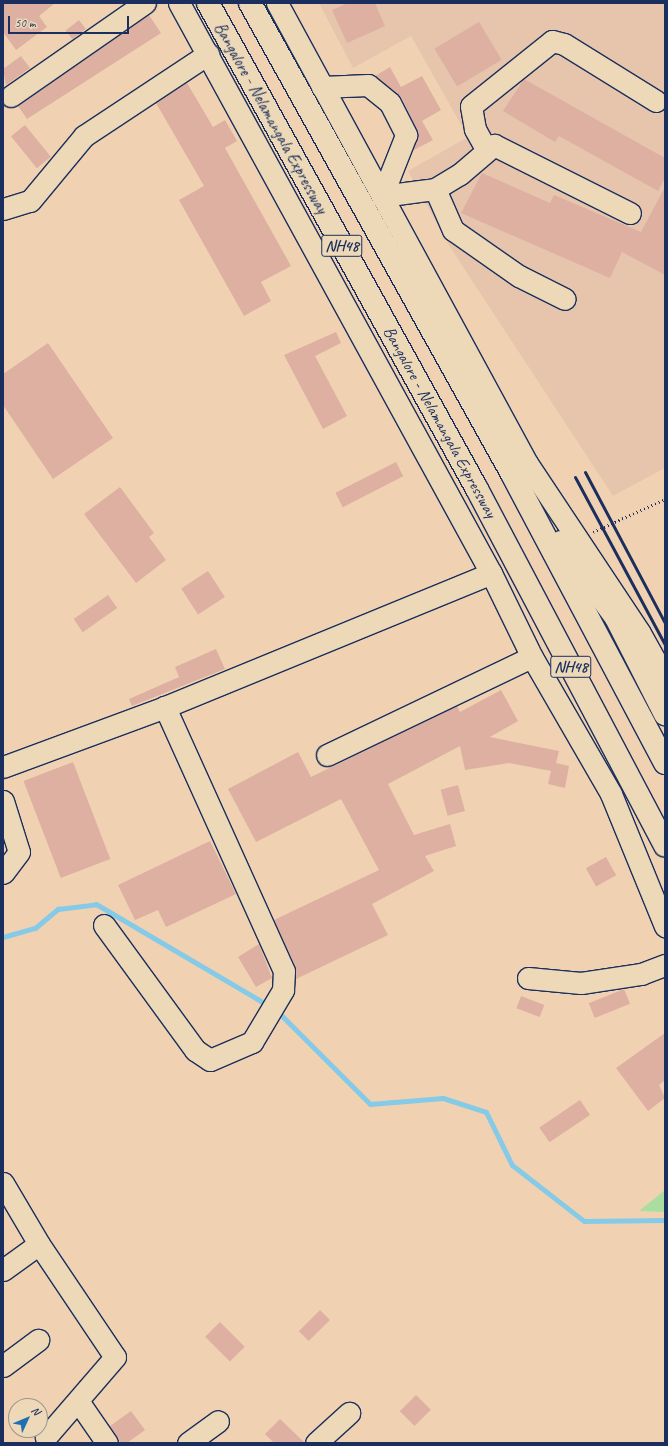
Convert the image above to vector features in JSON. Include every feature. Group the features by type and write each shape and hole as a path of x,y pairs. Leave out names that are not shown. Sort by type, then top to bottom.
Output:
{"highway":[{"name":"Bangalore - Nelamangala Expressway","path":"208,3 477,489 665,845"},
{"name":"NH48","path":"250,3 512,474 665,763"},
{"path":"512,474 616,618 665,714"}],"street":[{"path":"11,96 145,3"},
{"path":"179,3 491,574 532,657 611,794 665,926"},
{"path":"277,3 527,463 640,633 665,678"},
{"path":"486,149 475,129 471,106 552,41 564,44 656,101"},
{"path":"3,209 30,201 84,136 208,54"},
{"path":"322,87 368,85 390,104 406,135 382,196"},
{"path":"382,196 435,189 460,174 486,149 496,145 630,213"},
{"path":"435,189 453,230 519,276 565,299"},
{"path":"3,767 165,707 491,574"},
{"path":"327,755 532,657"},
{"path":"104,925 196,1050 210,1060 252,1042 283,990 284,971 165,707"},
{"path":"3,801 19,852 3,873"},
{"path":"528,978 581,983 641,974 665,965"},
{"path":"3,1184 39,1244 115,1357 48,1435"},
{"path":"3,1270 39,1244"},
{"path":"3,1367 38,1340"},
{"path":"78,1401 107,1443"},
{"path":"316,1443 349,1413"},
{"path":"188,1443 218,1421"}],"path":[{"path":"578,539 665,498"}],"shaded area":[{"path":"319,3 665,3 665,468 613,496 450,247 408,171 468,137 411,36 353,68"}],"green space":[{"path":"665,1190 665,1212 639,1211"}],"building":[{"path":"3,3 55,3 39,16 47,27 16,50 3,32"},
{"path":"348,3 375,3 385,26 347,43 332,10"},
{"path":"149,15 161,33 27,119 18,106"},
{"path":"79,20 86,29 72,39 66,30"},
{"path":"479,22 502,60 457,86 434,49"},
{"path":"21,56 30,68 6,85 3,69"},
{"path":"390,67 401,87 422,76 441,110 422,121 433,140 412,151 417,130 401,97 375,76"},
{"path":"524,79 665,158 665,178 658,191 559,136 555,142 503,111"},
{"path":"187,83 213,127 225,120 237,141 225,148 291,266 261,282 271,301 244,316 179,200 204,186 156,103"},
{"path":"25,125 51,157 37,168 11,136"},
{"path":"482,173 550,203 554,195 641,232 665,187 665,275 622,252 610,278 461,213"},
{"path":"336,332 341,343 315,356 347,416 323,429 284,355"},
{"path":"48,343 113,438 53,479 3,405 3,374"},
{"path":"396,462 403,476 343,507 335,493"},
{"path":"120,487 154,533 149,537 166,560 136,583 84,514"},
{"path":"208,571 225,597 198,614 181,588"},
{"path":"108,595 117,608 83,632 74,619"},
{"path":"216,649 225,669 132,706 129,699 179,677 175,667"},
{"path":"501,690 518,721 490,737 559,751 556,763 569,766 565,788 548,784 551,771 509,763 465,770 460,746 388,784 414,835 450,824 456,846 425,856 434,871 372,904 388,935 296,979 295,966 274,920 379,870 341,799 256,842 228,789 298,752 311,777 457,706 460,712"},
{"path":"73,762 110,859 61,878 24,781"},
{"path":"458,785 465,811 448,816 441,790"},
{"path":"210,841 236,894 166,927 158,910 135,920 118,885"},
{"path":"606,857 616,875 596,887 586,868"},
{"path":"259,944 272,978 256,987 238,957"},
{"path":"624,989 630,1004 595,1018 589,1003"},
{"path":"521,996 544,1005 540,1017 516,1008"},
{"path":"665,1033 665,1080 659,1085 665,1098 648,1111 616,1068"},
{"path":"580,1100 590,1115 549,1142 539,1127"},
{"path":"320,1310 330,1320 309,1341 299,1331"},
{"path":"220,1322 245,1347 230,1362 205,1337"},
{"path":"416,1395 431,1410 415,1426 400,1411"},
{"path":"131,1411 145,1430 127,1443 121,1443 110,1426"},
{"path":"280,1419 304,1443 274,1443 265,1434"}],"waterway":[{"path":"3,937 35,928 58,909 96,904 269,1006"},
{"path":"276,1010 370,1104 443,1098 486,1112 512,1165 584,1221 665,1220"}],"railway":[{"path":"585,472 665,623"},
{"path":"575,477 665,645"}]}
